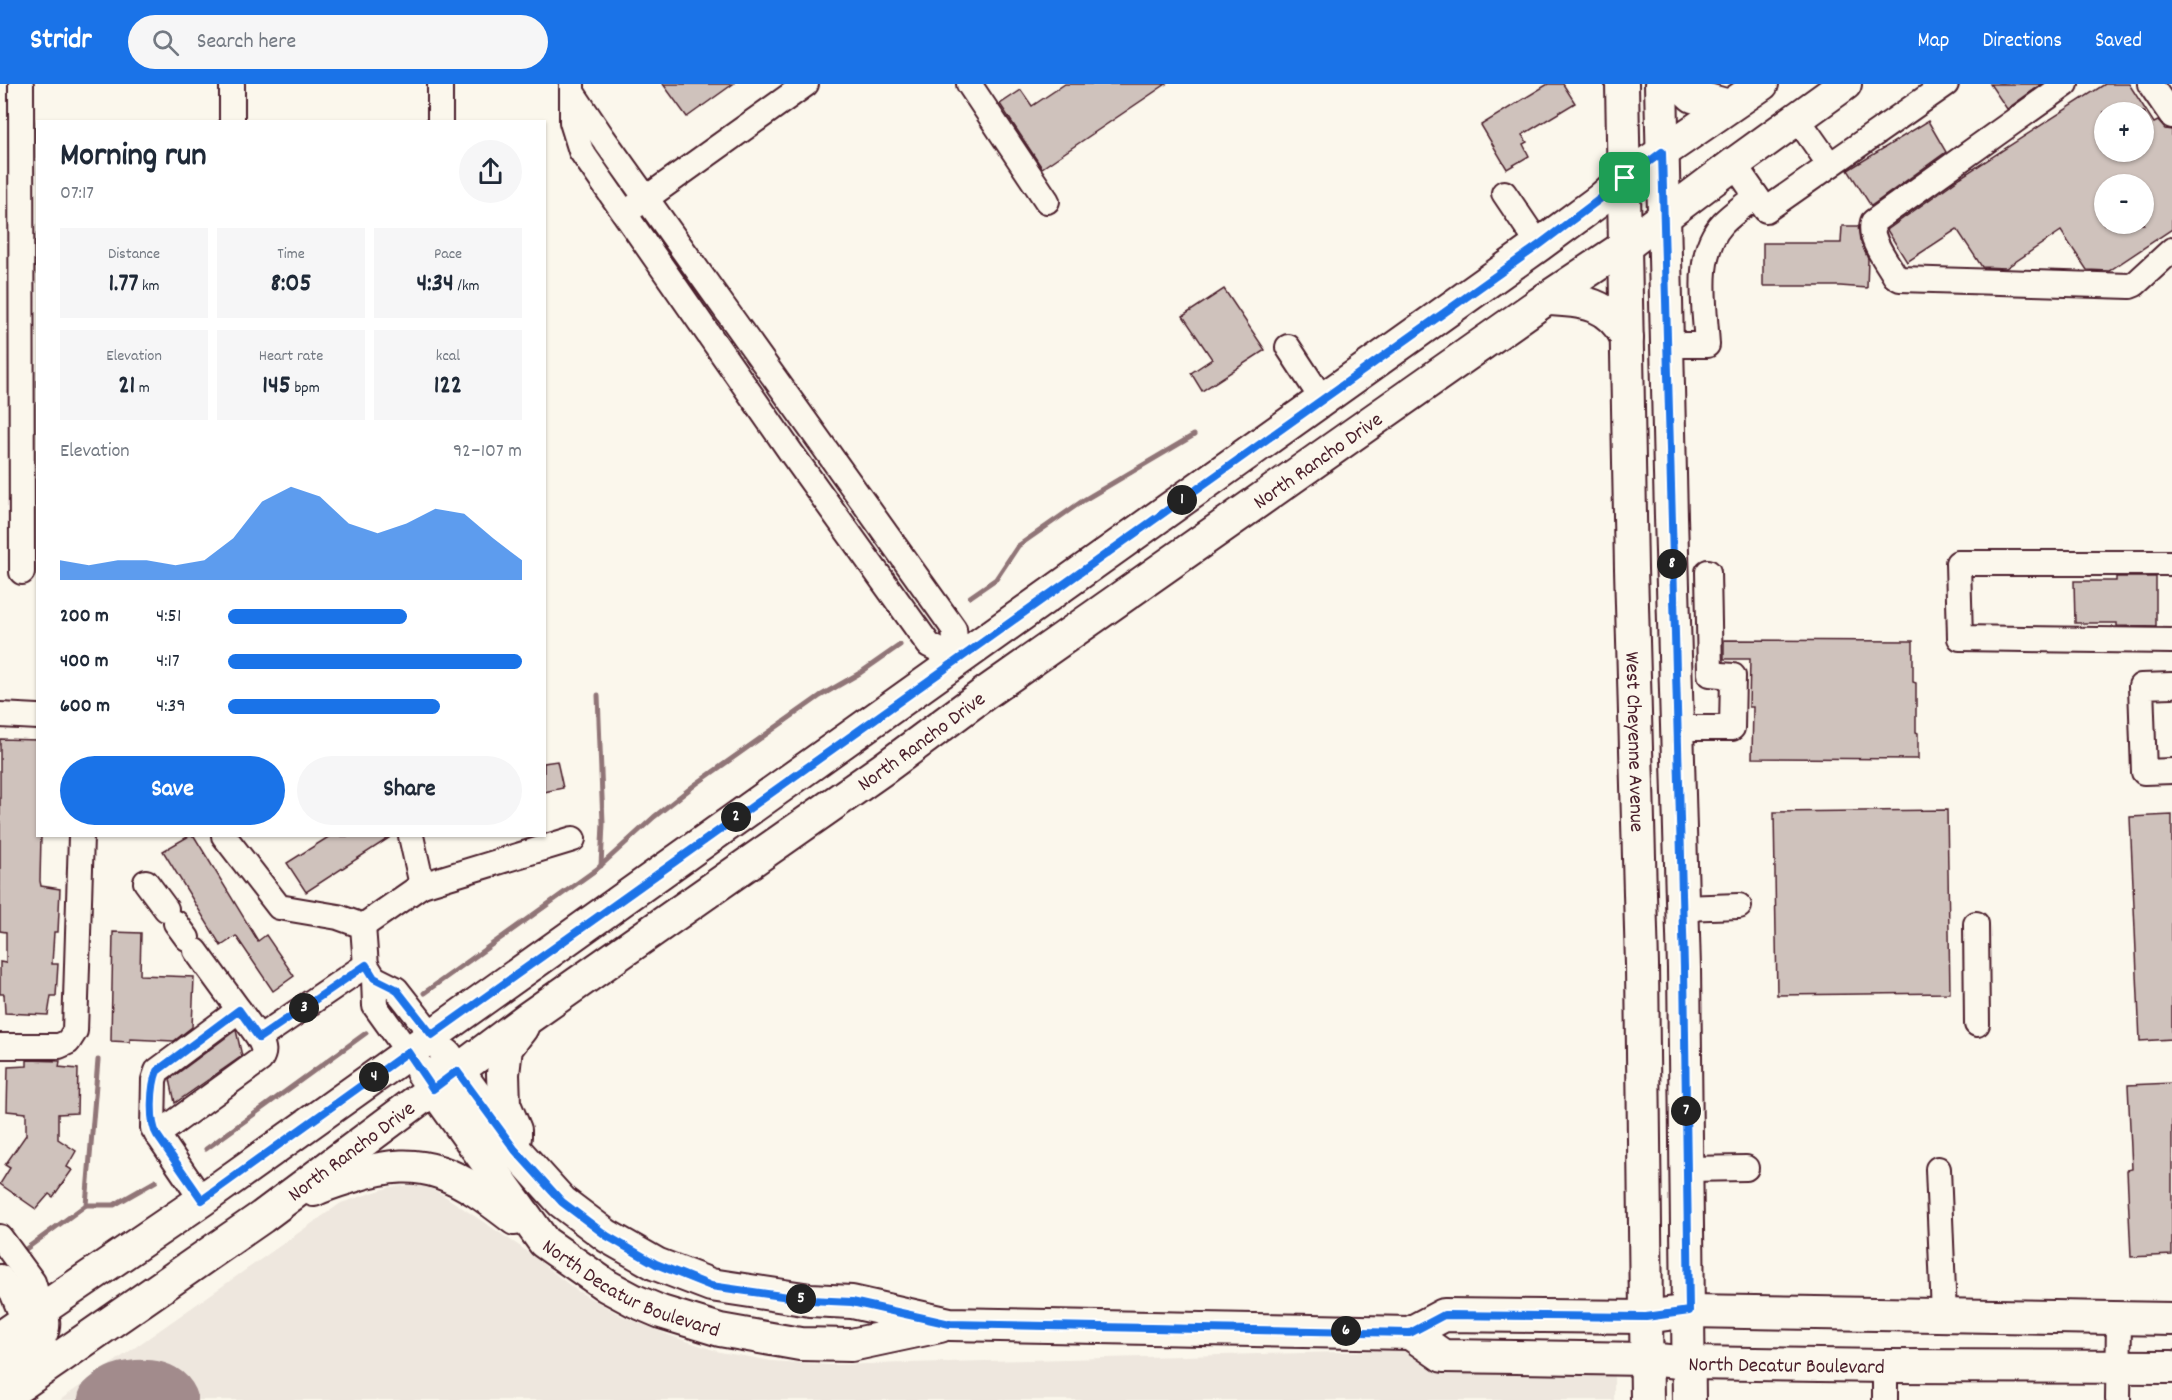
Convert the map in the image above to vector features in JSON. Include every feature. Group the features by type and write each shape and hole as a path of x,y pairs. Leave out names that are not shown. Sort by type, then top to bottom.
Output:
{"main road":[{"name":"West Cheyenne Avenue","path":"1622,84 1631,568 1642,965 1647,1400"},
{"name":"West Cheyenne Avenue","path":"1661,84 1682,908 1689,1400"},
{"path":"1680,84 1693,96 1729,106"},
{"path":"0,1379 40,1336 43,1318 18,1303 202,1200 1539,245 1600,200 1625,178 1762,84"},
{"name":"North Rancho Drive","path":"0,1399 262,1217 528,1018 883,769 984,694 1546,299 1624,247 1845,84"},
{"path":"1546,299 1575,300 1594,305 1610,314 1620,325 1627,338"},
{"path":"957,659 984,694"},
{"path":"515,1150 515,1130 504,1104 504,1060 506,1048 528,1018"},
{"name":"North Decatur Boulevard","path":"420,1044 445,1080 544,1242 607,1286 635,1301 689,1322 731,1333 800,1344 851,1345 950,1324"},
{"name":"North Decatur Boulevard","path":"445,1080 515,1150 562,1202 607,1236 656,1264 711,1286 810,1300 852,1302 950,1324 1410,1333 1444,1315 1646,1317 1689,1311 2172,1319"},
{"path":"262,1217 320,1187 384,1167 418,1166 443,1172 462,1181 544,1242"},
{"name":"North Decatur Boulevard","path":"1410,1333 1443,1356 1886,1366 2172,1367"}],"street":[{"path":"20,572 21,84"},
{"path":"232,84 232,120"},
{"path":"440,84 440,120"},
{"path":"625,214 806,84"},
{"path":"969,84 1047,201"},
{"path":"1734,164 1766,210 1946,84"},
{"path":"2066,84 1873,222 1871,229 1873,236 1895,276 1900,279 2130,286 2136,284 2172,249"},
{"path":"2150,84 2172,116"},
{"path":"572,88 646,199 954,629 957,659"},
{"path":"572,88 572,122 581,151 792,454 929,645 957,659"},
{"path":"1797,118 1830,165"},
{"path":"1504,193 1539,245"},
{"path":"1667,345 1707,345 1704,270 1707,255 1722,224 1756,196"},
{"path":"1288,347 1322,399"},
{"path":"792,454 818,437"},
{"path":"2172,563 1958,563 1960,638 2172,641"},
{"path":"1677,728 1732,728 1733,676 1710,674 1708,572"},
{"path":"2172,685 2141,686 2144,772 2172,771"},
{"path":"0,716 36,717"},
{"path":"0,1046 59,1046 68,1042 75,1031 81,837"},
{"path":"225,837 279,907 338,917 363,926"},
{"path":"411,837 422,885"},
{"path":"363,926 422,885 573,840"},
{"path":"147,882 264,1048 264,1055 260,1060 157,1135"},
{"path":"1682,908 1739,906"},
{"path":"1976,924 1977,1024"},
{"path":"363,926 370,972 396,989 420,1044"},
{"path":"259,1038 370,972"},
{"path":"202,1200 153,1128 154,1080 157,1071 239,1010"},
{"path":"1687,1169 1746,1168"},
{"path":"1938,1169 1944,1315"},
{"path":"0,1237 18,1303"},
{"path":"2118,1400 2119,1318"},
{"path":"1885,1400 1886,1366"}],"shaded area":[{"path":"427,1186 443,1195 521,1247 576,1290 622,1316 671,1336 720,1352 772,1361 829,1365 1614,1345 1614,1400 60,1400 341,1203 390,1187"}],"building":[{"path":"663,84 733,84 687,117"},
{"path":"1065,84 1166,84 1042,168 1000,104 1021,90 1032,106"},
{"path":"1548,84 1563,84 1575,103 1522,135 1527,142 1523,144 1529,156 1507,169 1481,125"},
{"path":"1990,84 2042,84 2007,109"},
{"path":"2105,84 2129,84 2141,102 2094,102 2094,162 2154,162 2154,123 2158,121 2165,129 2172,130 2172,229 2109,271 2087,270 2061,231 2006,268 1982,267 1957,229 1907,262 1887,230 1961,177"},
{"path":"1928,121 1946,152 1871,206 1848,170"},
{"path":"1842,226 1858,226 1860,240 1868,259 1867,288 1763,286 1763,243 1841,243"},
{"path":"1224,289 1265,350 1202,391 1191,373 1212,359 1183,316"},
{"path":"2116,577 2156,577 2156,627 2117,626 2117,623 2075,623 2074,581 2116,581"},
{"path":"1724,640 1913,641 1918,759 1752,758 1753,707 1749,707 1750,659 1724,659"},
{"path":"0,739 36,740 36,837 41,837 40,881 41,886 60,889 58,932 54,932 52,964 58,964 56,996 51,996 48,1015 5,1013 4,994 0,994 0,962 6,963 6,932 0,931"},
{"path":"557,761 563,788 546,792 546,763"},
{"path":"1947,810 1950,993 1777,995 1774,812"},
{"path":"2172,815 2172,1039 2140,1041 2130,817"},
{"path":"187,837 195,837 258,941 266,935 294,976 273,991 236,936 221,946 163,851"},
{"path":"328,837 390,837 306,892 287,863"},
{"path":"113,932 141,933 140,975 194,977 192,1027 174,1041 130,1039 130,1042 111,1041"},
{"path":"236,1030 242,1056 175,1103 170,1079"},
{"path":"27,1060 60,1061 59,1067 78,1069 77,1113 58,1114 58,1139 76,1151 67,1167 72,1170 53,1197 49,1194 36,1209 0,1184 10,1168 5,1165 26,1135 26,1113 7,1111 8,1067 27,1066"},
{"path":"2172,1083 2172,1255 2131,1257 2127,1170 2132,1169 2128,1085"}],"waterway":[{"path":"970,597 996,579 1018,546 1084,500 1194,435"},
{"path":"424,993 597,869 654,817 696,784 820,696 860,673 900,645"},
{"path":"598,695 603,823 601,866"},
{"path":"206,1149 366,1033"},
{"path":"19,1254 86,1205 98,1060"},
{"path":"86,1205 114,1205 156,1181"}],"taxiway":[{"path":"103,1400 119,1389 142,1385 163,1389 173,1400"}],"route":[{"path":"1662,152 1684,968 1689,1311 1646,1317 1444,1315 1410,1333 950,1324 852,1302 810,1300 711,1286 656,1264 586,1221 562,1202 537,1176 457,1071 433,1089 408,1052 202,1200 157,1135 153,1128 154,1080 157,1071 239,1010 259,1038 366,965 374,978 396,989 432,1035 1539,245 1600,200 1625,178 1662,152"}]}
